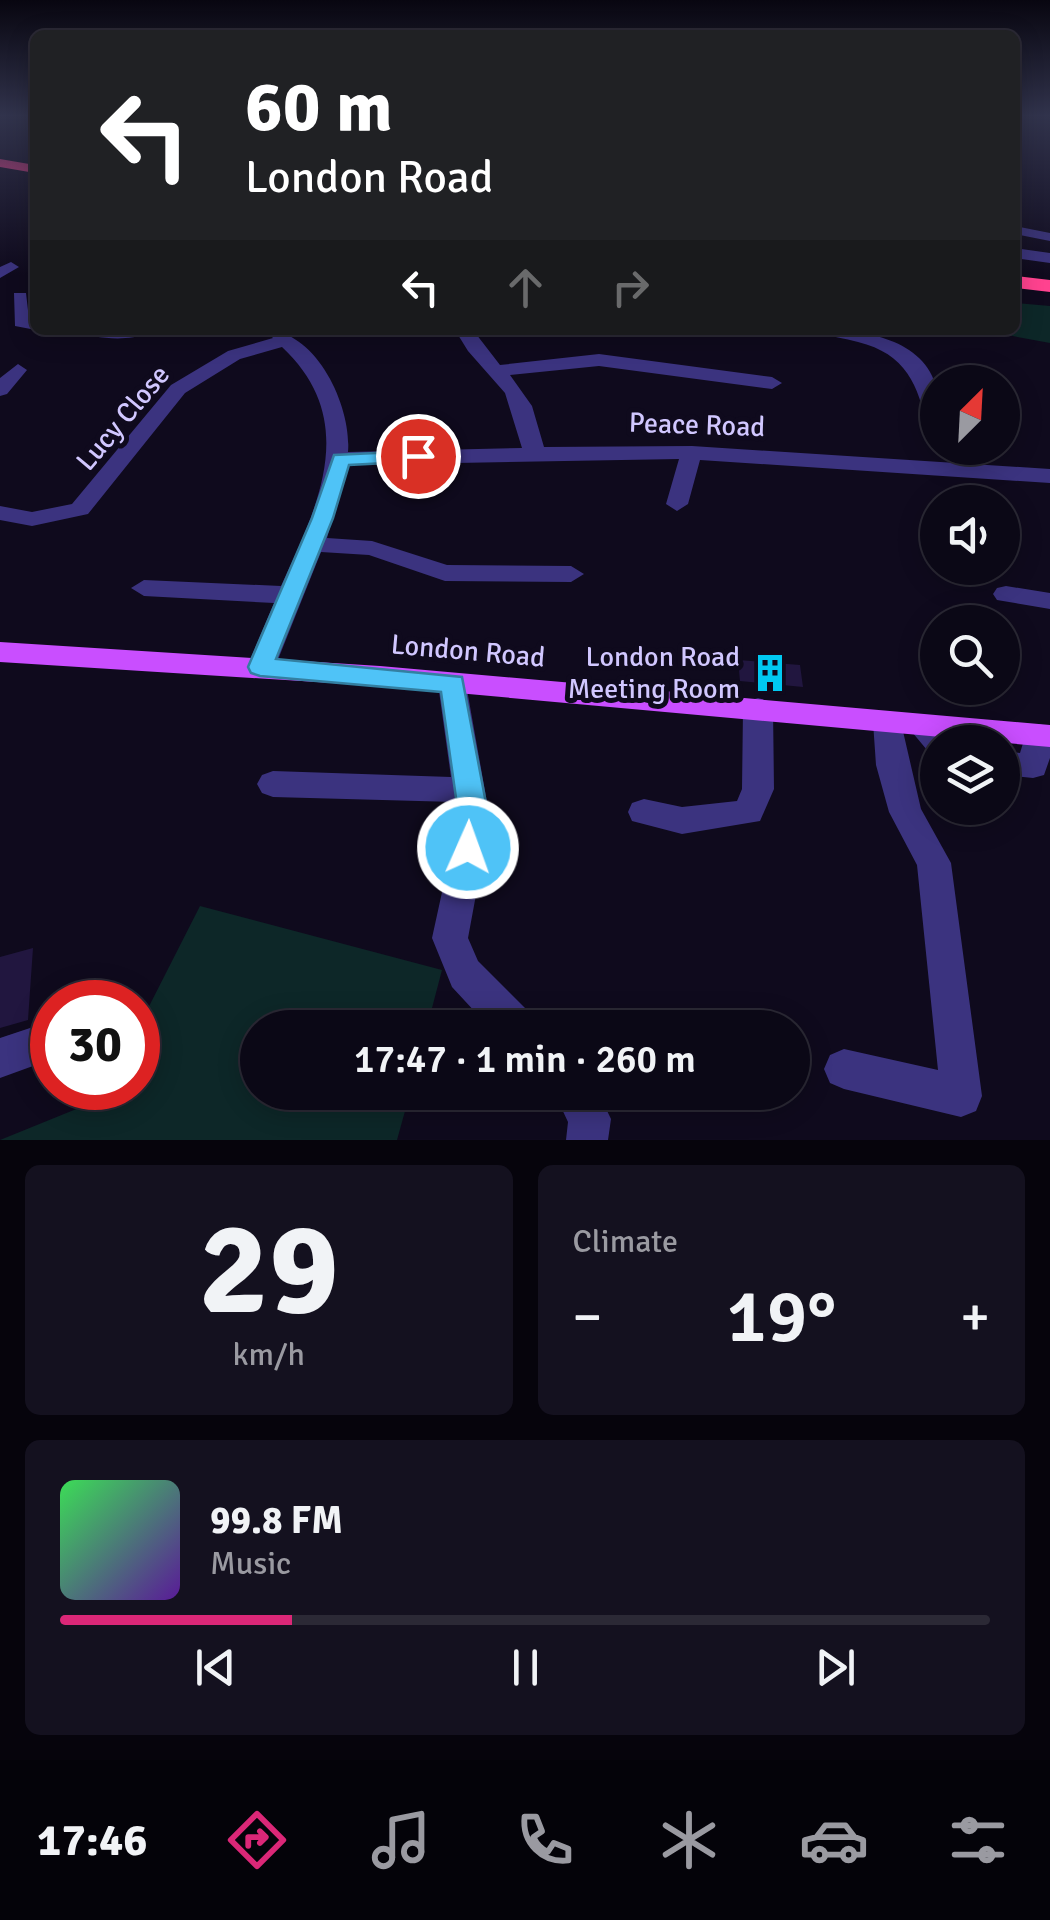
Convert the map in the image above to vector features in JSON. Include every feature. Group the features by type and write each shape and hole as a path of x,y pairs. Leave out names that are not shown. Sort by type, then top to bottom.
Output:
{"highway":[{"path":"0,178 29,184"},
{"path":"1020,283 1050,286"},
{"path":"1020,297 1050,300"}],"main road":[{"name":"London Road","path":"0,652 260,667 758,709 916,730 1045,735"}],"street":[{"path":"1020,231 1050,237"},
{"path":"1020,254 1050,258"},
{"path":"0,300 28,295 21,322 30,325"},
{"path":"260,667 313,544 340,459 340,434 330,400 320,380 280,335"},
{"name":"Lucy Close","path":"0,513 32,518 80,509 178,388 234,355 280,335"},
{"path":"466,335 473,349 523,409 534,452"},
{"path":"850,335 880,342 920,370"},
{"path":"495,371 599,360 772,383"},
{"path":"0,390 18,370"},
{"name":"Peace Road","path":"340,459 534,452 920,457"},
{"path":"677,504 692,452"},
{"name":"Peace Road","path":"985,465 1050,476"},
{"path":"313,544 372,548 445,573 571,574"},
{"path":"144,588 290,594"},
{"path":"1006,594 1050,601"},
{"path":"452,684 474,819 450,938 465,974 499,1010"},
{"path":"644,812 658,818 710,819 748,812 758,788 758,709"},
{"path":"844,1070 961,1096 934,863 905,812 892,764 916,730"},
{"path":"1020,765 1033,766 1045,735"},
{"path":"273,784 468,790"},
{"path":"585,1110 590,1119 587,1140"}],"green space":[{"path":"1020,303 1050,306 1050,343 1007,335 1020,335"},
{"path":"200,906 442,970 431,1010 240,1010 240,1110 405,1110 397,1140 0,1140 74,1110 160,1110 160,985"}],"building":[{"name":"London Road Meeting Room","path":"738,660 800,665 803,687 740,681"},
{"path":"33,948 28,1020 0,1028 0,957"}],"place":[{"name":"London Road Meeting Room","path":"770,673"}],"route":[{"path":"418,456 340,459 313,544 260,667 452,684 474,819 468,848"}]}
